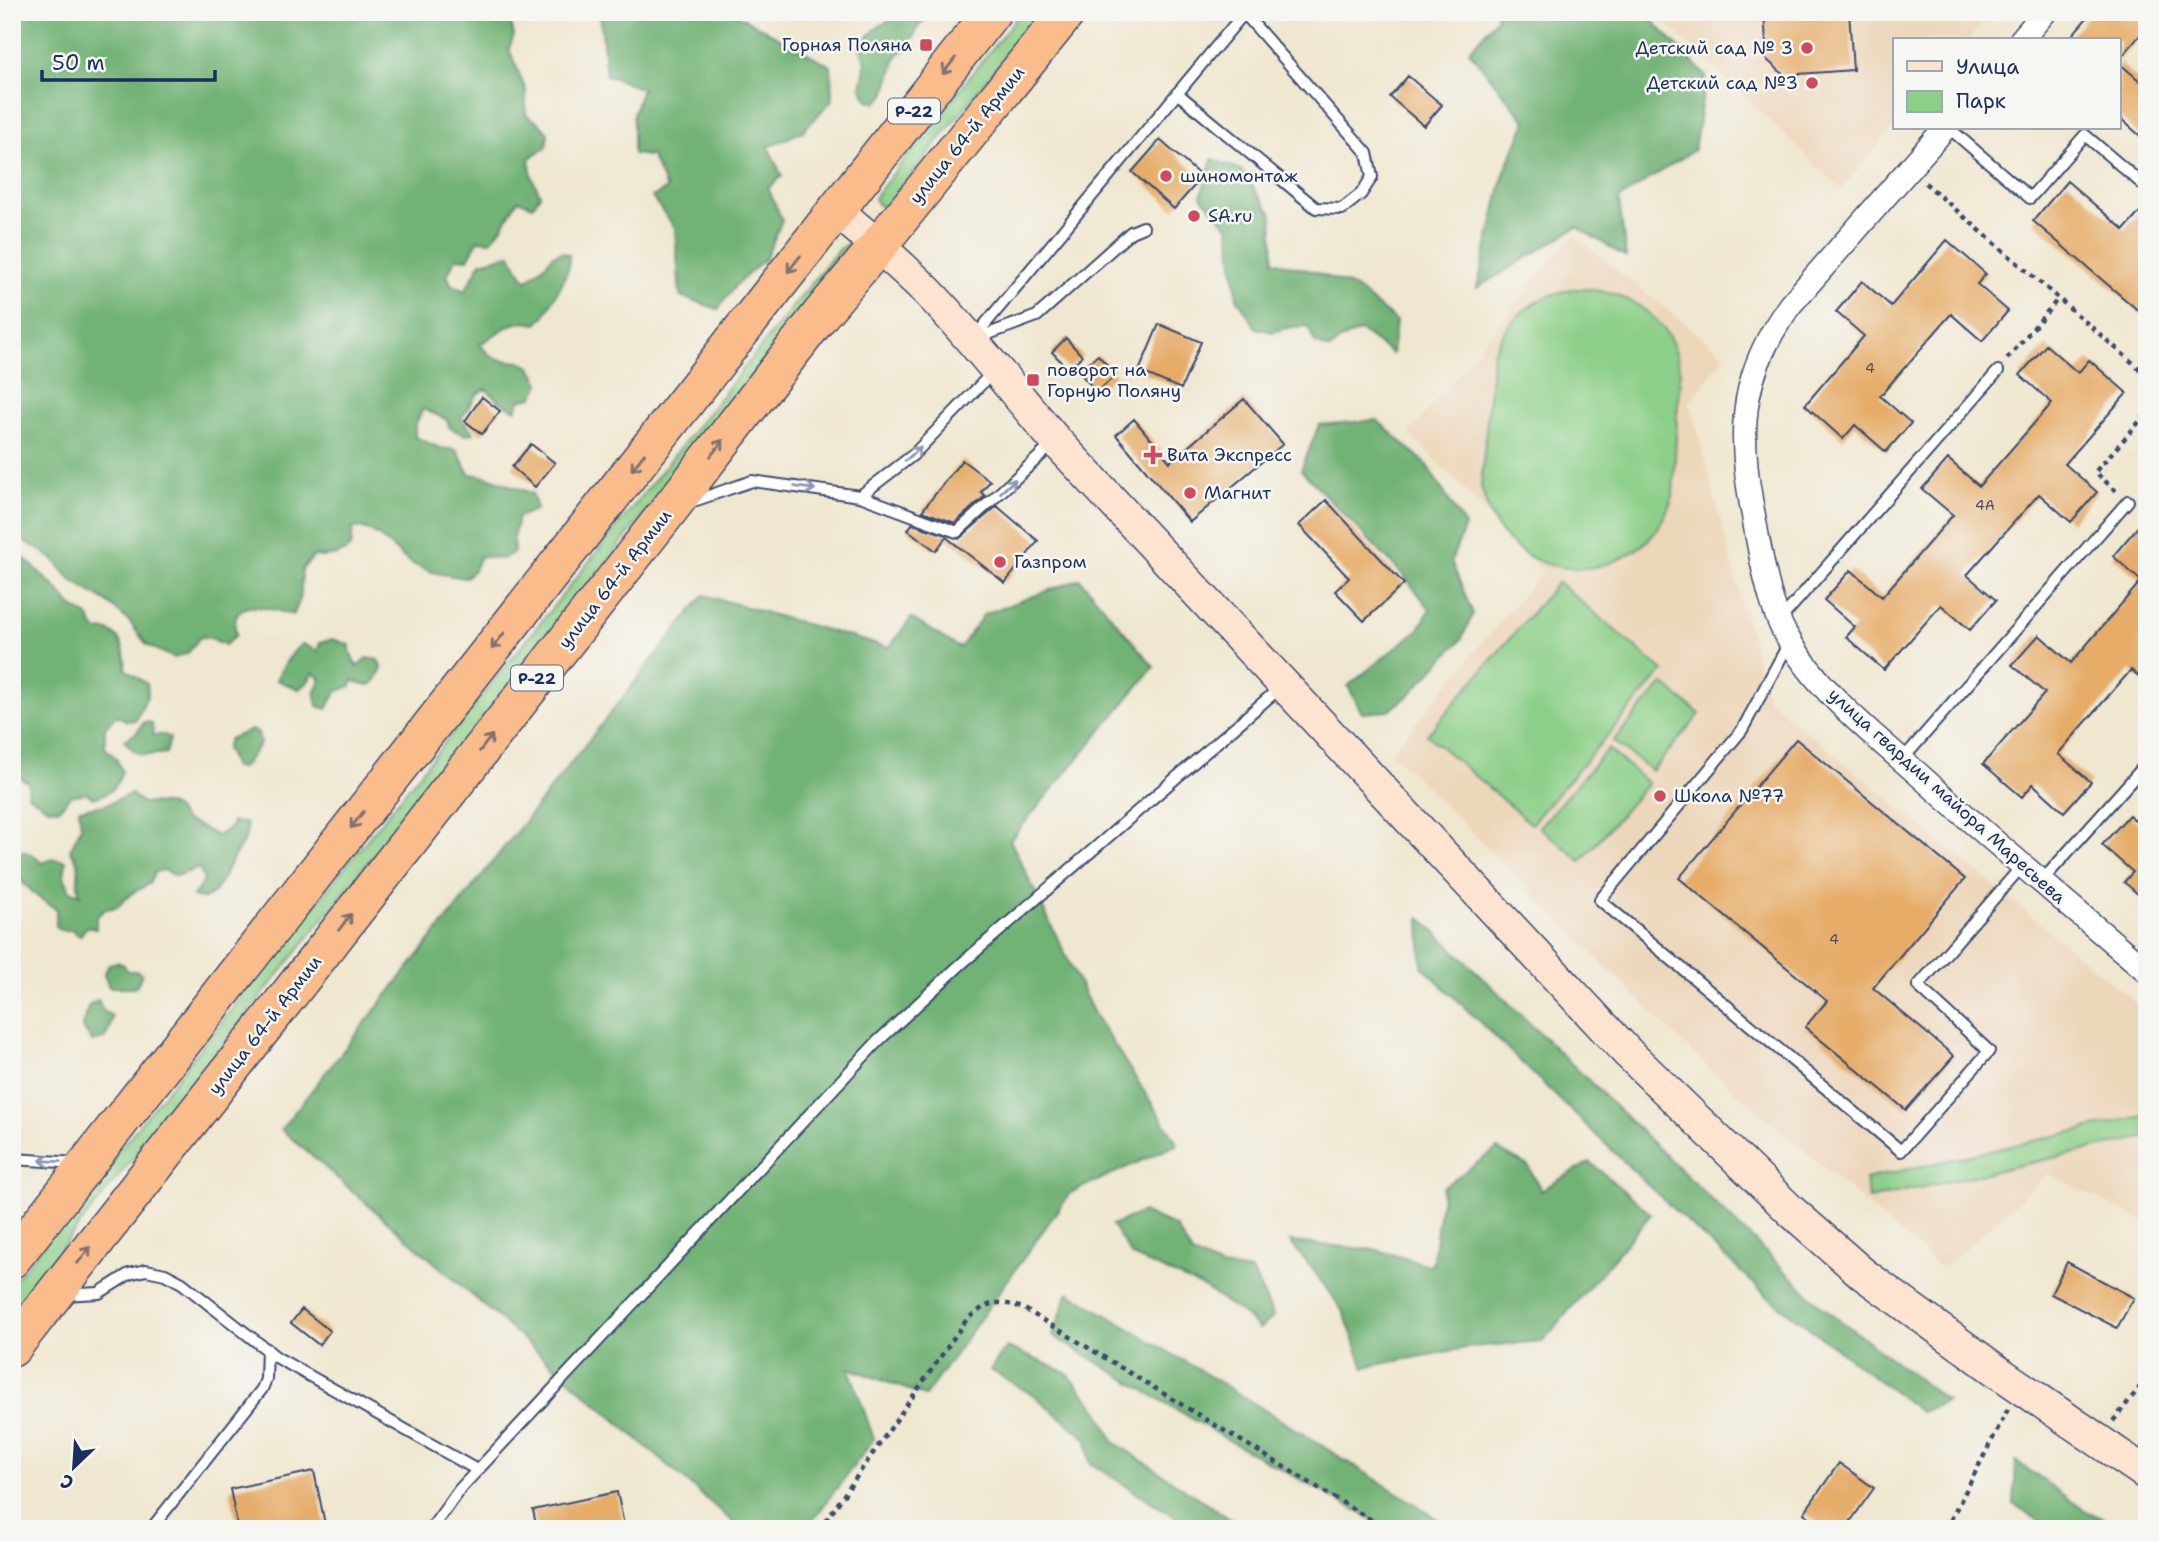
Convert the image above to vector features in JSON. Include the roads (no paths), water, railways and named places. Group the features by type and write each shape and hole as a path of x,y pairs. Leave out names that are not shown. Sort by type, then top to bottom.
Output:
{"highway":[{"name":"Р-22","path":"12,1259 992,12"},
{"name":"улица 64-й Армии","path":"12,1348 821,314 1067,12"}],"main road":[{"path":"836,210 928,293 972,340 1056,441 1628,1053 1791,1212 1863,1274 2147,1474"}],"street":[{"path":"2023,38 2045,12"},
{"name":"улица гвардии майора Маресьева","path":"1945,130 1790,305 1773,329 1751,377 1744,458 1760,551 1785,631 1815,676 1902,760 2147,971"}],"lane":[{"path":"972,340 1177,93 1245,13 1367,153 1372,177 1362,194 1342,209 1316,208 1177,93"},
{"path":"1949,130 2030,198 2085,135 2147,188"},
{"path":"972,340 1037,316 1131,232 1143,227"},
{"path":"860,496 913,455 996,370"},
{"path":"1998,370 1785,631 1742,730 1600,900 1901,1151 1989,1051 1919,986 2022,866"},
{"path":"669,510 752,481 860,496 957,532 1056,441"},
{"path":"1902,760 2128,501"},
{"path":"431,1529 477,1470 877,1042 960,965 1284,684"},
{"path":"2041,882 2147,762"},
{"path":"12,1159 88,1164"},
{"path":"53,1296 99,1293 129,1274 146,1270 165,1274 182,1283 276,1357 477,1470"},
{"path":"151,1529 262,1389 266,1379 267,1349"}],"place":[{"name":"Горная Поляна","path":"926,45"},
{"name":"Детский сад № 3","path":"1807,48"},
{"name":"Детский сад №3","path":"1812,83"},
{"name":"шиномонтаж","path":"1166,176"},
{"name":"SA.ru","path":"1194,216"},
{"name":"поворот на Горную Поляну","path":"1033,380"},
{"name":"Вита Экспресс","path":"1153,455"},
{"name":"Магнит","path":"1190,493"},
{"name":"Газпром","path":"1000,562"},
{"name":"Школа №77","path":"1660,796"}]}
